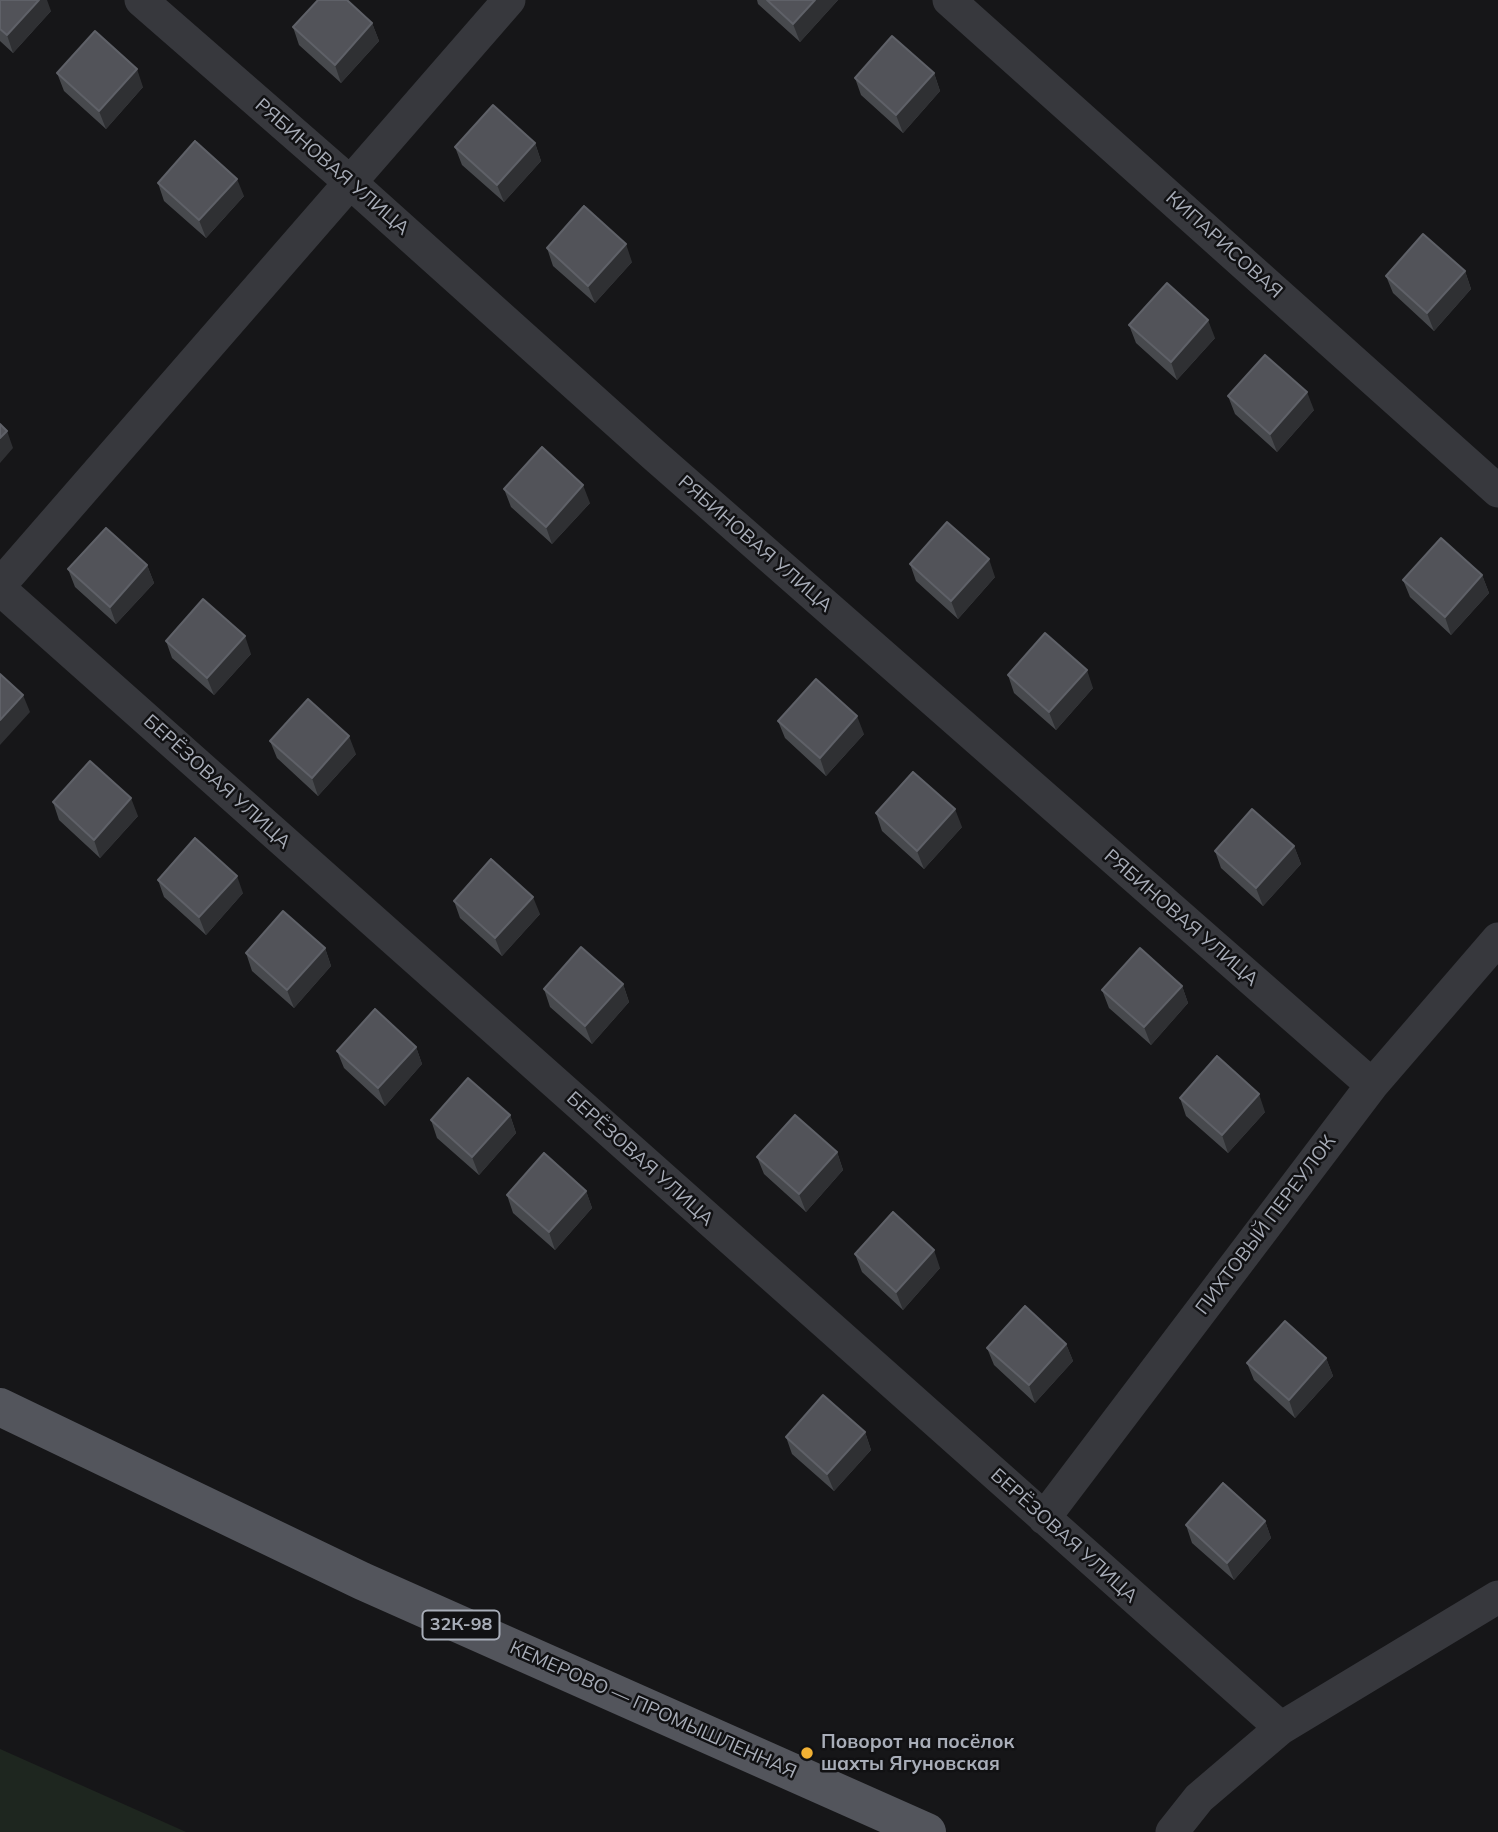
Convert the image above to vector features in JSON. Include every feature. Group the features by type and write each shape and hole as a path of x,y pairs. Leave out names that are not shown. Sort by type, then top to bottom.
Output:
{"main road":[{"name":"КЕМЕРОВО — ПРОМЫШЛЕННАЯ","path":"0,1407 362,1581 927,1832"}],"street":[{"name":"РЯБИНОВАЯ УЛИЦА","path":"141,0 352,184 654,456 1372,1085"},
{"path":"0,587 509,0"},
{"name":"КИПАРИСОВАЯ","path":"949,0 1498,491"},
{"name":"БЕРЁЗОВАЯ УЛИЦА","path":"0,587 1281,1728"},
{"name":"ПИХТОВЫЙ ПЕРЕУЛОК","path":"1044,1518 1372,1085 1498,939"},
{"path":"1172,1832 1199,1798 1281,1728 1498,1597"}],"shaded area":[{"path":"0,1749 186,1832 0,1832"}],"building":[{"path":"0,0 39,0 7,35 0,29"},
{"path":"318,0 347,0 372,23 335,65 293,27"},
{"path":"767,0 815,0 793,24"},
{"path":"95,31 137,69 99,111 57,73"},
{"path":"892,36 934,73 896,115 855,78"},
{"path":"493,105 535,143 497,185 455,147"},
{"path":"195,141 237,179 199,220 158,183"},
{"path":"584,206 626,244 588,286 547,248"},
{"path":"1423,234 1465,271 1427,313 1386,276"},
{"path":"1167,283 1208,320 1171,362 1129,325"},
{"path":"1265,355 1307,392 1270,434 1228,396"},
{"path":"0,424 7,431 0,438"},
{"path":"542,447 583,485 546,527 504,489"},
{"path":"947,522 989,559 951,601 910,564"},
{"path":"106,528 147,565 110,607 68,569"},
{"path":"1441,538 1482,575 1445,617 1403,580"},
{"path":"203,599 245,636 207,678 166,641"},
{"path":"1045,633 1087,670 1049,712 1008,675"},
{"path":"0,674 23,695 0,720"},
{"path":"816,679 857,716 820,758 778,721"},
{"path":"308,699 349,736 312,778 270,741"},
{"path":"90,761 131,798 94,840 53,802"},
{"path":"913,772 955,809 917,851 876,813"},
{"path":"1252,809 1294,846 1256,888 1215,851"},
{"path":"195,838 237,876 199,917 158,880"},
{"path":"491,859 533,897 495,938 454,901"},
{"path":"283,911 325,948 287,990 246,953"},
{"path":"581,947 623,984 585,1026 544,989"},
{"path":"1140,948 1182,986 1144,1027 1102,990"},
{"path":"375,1009 416,1047 378,1088 337,1051"},
{"path":"1217,1056 1259,1094 1222,1135 1180,1098"},
{"path":"468,1078 510,1115 472,1157 431,1120"},
{"path":"795,1115 837,1152 799,1194 757,1157"},
{"path":"544,1153 586,1191 549,1232 507,1195"},
{"path":"893,1212 934,1250 896,1292 855,1254"},
{"path":"1025,1306 1066,1344 1029,1385 987,1348"},
{"path":"1285,1321 1326,1358 1289,1400 1247,1363"},
{"path":"823,1395 865,1432 827,1474 786,1437"},
{"path":"1223,1483 1265,1521 1227,1563 1186,1525"}],"place":[{"name":"Поворот на посёлок шахты Ягуновская","path":"807,1753"}]}
